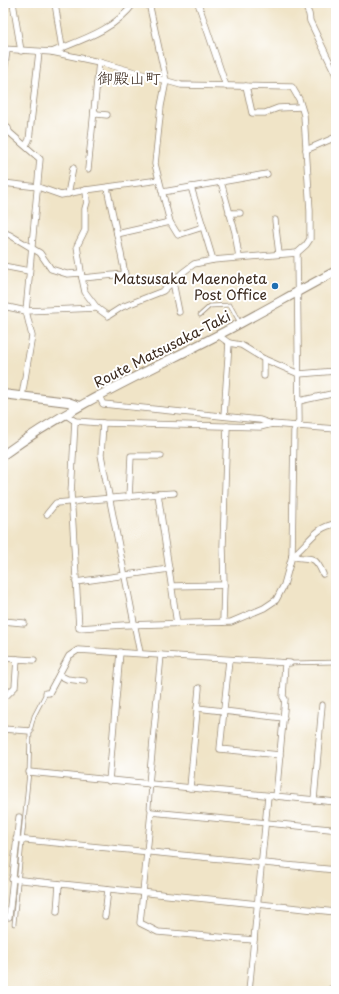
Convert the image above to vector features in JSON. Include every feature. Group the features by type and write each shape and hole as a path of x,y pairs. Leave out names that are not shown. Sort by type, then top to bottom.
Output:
{"main road":[{"name":"Route Matsusaka-Taki","path":"3,455 36,430 66,415 79,406 218,335 336,271"},
{"path":"3,394 68,402 79,406"}],"street":[{"path":"13,3 21,51"},
{"path":"55,3 62,48"},
{"path":"52,52 105,29 117,21 134,3"},
{"path":"149,3 166,81 161,106 155,164 170,222 178,235 203,227"},
{"path":"198,3 226,86"},
{"path":"304,3 309,14 310,21 336,75"},
{"path":"3,79 5,49 52,52 99,62 181,85 292,88 301,107 306,150 310,239 297,253 213,260 194,264 163,291 122,307 108,316 97,308 85,292 81,276 77,246 85,230 85,209 87,202 86,190"},
{"path":"26,145 29,140 39,52"},
{"path":"88,169 99,62"},
{"path":"246,86 252,113 265,113 278,108 301,107"},
{"path":"94,111 97,114 107,115"},
{"path":"3,125 8,128 6,133 26,145 40,158 32,249 28,271 26,311 32,336 22,396"},
{"path":"306,150 336,137"},
{"path":"68,194 73,168"},
{"path":"163,192 268,174"},
{"path":"3,183 38,187 61,195 159,180"},
{"path":"221,182 228,213 235,232 239,258"},
{"path":"191,187 213,260"},
{"path":"3,232 40,253 52,269 67,274 81,276 125,274 107,188"},
{"path":"228,213 240,213"},
{"path":"275,220 279,254"},
{"path":"117,234 170,222"},
{"path":"75,421 71,502 79,628 231,622 247,616 276,600 284,586 292,556 290,547 294,431 299,421 297,253"},
{"path":"3,266 28,271"},
{"path":"172,282 179,312"},
{"path":"3,306 26,311 97,308"},
{"path":"218,335 229,343 241,345 264,359 299,374 336,371"},
{"path":"224,416 229,343"},
{"path":"264,359 264,376"},
{"path":"298,401 336,393"},
{"path":"99,396 104,404 213,414 260,420 272,424 336,429"},
{"path":"212,426 213,414"},
{"path":"66,415 75,421 103,423 260,427 272,424"},
{"path":"103,423 101,455 140,654"},
{"path":"223,622 223,546 228,426"},
{"path":"129,497 131,456 161,456"},
{"path":"47,514 56,503 174,493"},
{"path":"158,494 177,624"},
{"path":"292,556 299,551 310,537 325,527 336,524"},
{"path":"292,556 312,558 319,564 323,574"},
{"path":"76,582 169,569"},
{"path":"172,586 224,585"},
{"path":"3,621 24,623"},
{"path":"46,693 49,693 69,656 78,650 287,663 284,718 276,796"},
{"path":"109,781 120,652"},
{"path":"150,784 161,655"},
{"path":"3,658 34,660"},
{"path":"3,694 7,695 15,687 17,659"},
{"path":"229,660 220,750 280,755"},
{"path":"59,675 67,679 84,681"},
{"path":"190,788 199,688"},
{"path":"314,800 322,705"},
{"path":"198,708 284,718"},
{"path":"3,729 30,731"},
{"path":"29,772 336,802"},
{"path":"249,991 268,796"},
{"path":"254,940 158,932 140,923 151,812 330,829"},
{"path":"3,916 9,917 15,879 18,817"},
{"path":"16,839 336,870"},
{"path":"15,879 336,912"},
{"path":"57,912 60,884"},
{"path":"105,916 108,889"}],"lane":[{"path":"200,316 210,306 230,306 240,323"},
{"path":"287,663 336,662"},
{"path":"14,924 15,879 23,840 29,772 30,731 34,716 46,693"},
{"path":"150,784 149,808 151,812"}],"place":[{"name":"Matsusaka Maenoheta Post Office","path":"275,286"}],"district":[{"name":"御殿山町","path":"129,77"}]}
